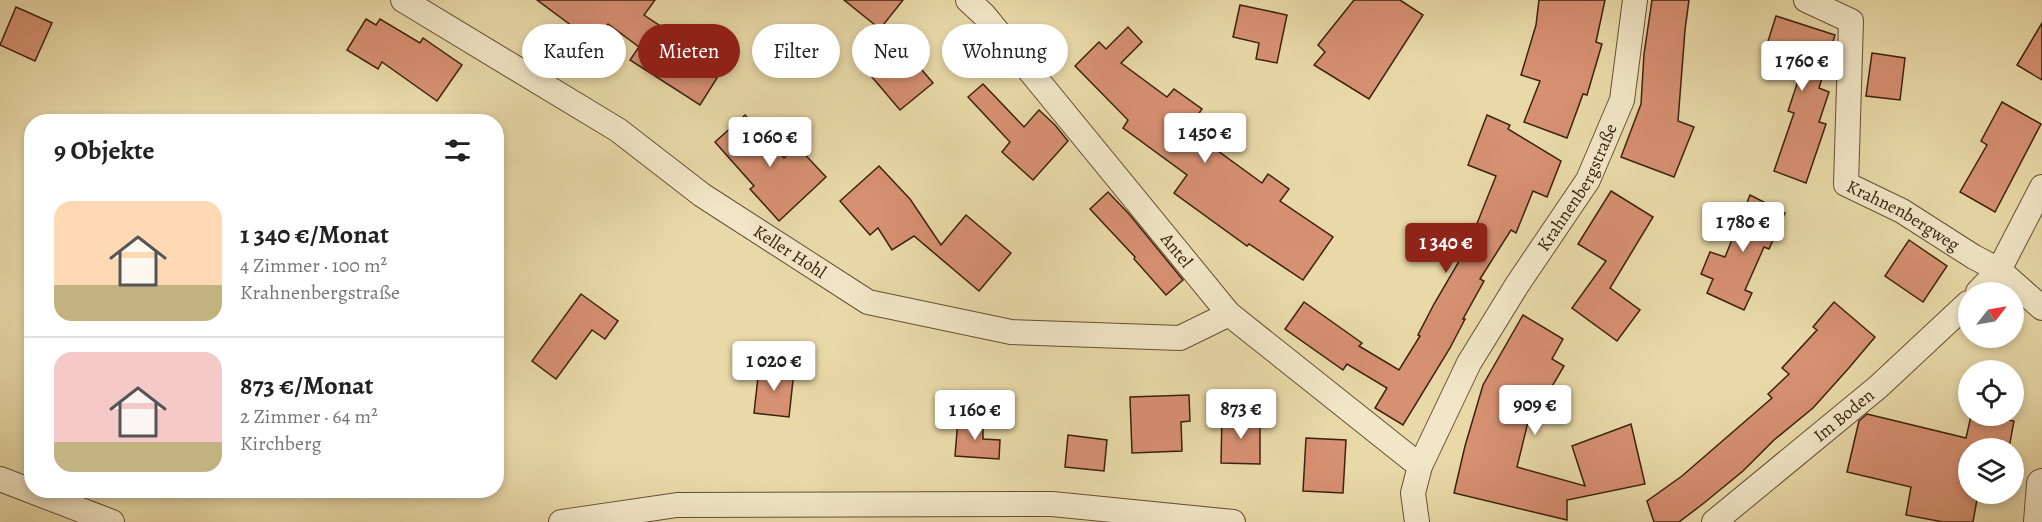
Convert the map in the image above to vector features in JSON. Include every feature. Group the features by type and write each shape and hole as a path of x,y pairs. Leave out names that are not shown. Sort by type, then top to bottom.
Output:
{"street":[{"name":"Keller Hohl","path":"403,0 618,130 702,195 868,302 1011,332 1180,338 1229,314"},
{"name":"Antel","path":"968,0 984,15 1229,314 1420,466"},
{"name":"Krahnenbergstraße","path":"1417,522 1413,493 1420,466 1469,363 1517,285 1588,180 1622,100 1635,0"},
{"name":"Krahnenbergweg","path":"1806,0 1851,21 1846,184 1902,211 1974,257 1999,270 2042,308"},
{"path":"1988,282 1999,270 2042,187"},
{"name":"Im Boden","path":"1714,522 1878,387 1958,312"},
{"path":"0,479 24,488"},
{"path":"2039,522 2042,484"},
{"path":"49,498 112,522"},
{"path":"561,522 677,505 1052,504 1233,522"}],"building":[{"path":"537,0 655,0 644,15 658,24 638,24 638,46 626,37 626,24 569,24"},
{"path":"844,0 903,0 884,24 874,24"},
{"path":"1354,0 1400,0 1423,15 1369,99 1314,65 1325,52 1318,45"},
{"path":"1539,0 1605,0 1596,42 1602,44 1587,95 1583,94 1567,138 1524,122 1540,81 1521,75 1536,25"},
{"path":"1652,0 1689,0 1678,121 1694,127 1674,177 1621,157 1641,104 1644,54"},
{"path":"1240,5 1287,15 1277,63 1256,59 1259,43 1233,37"},
{"path":"16,7 52,23 35,61 0,45"},
{"path":"1776,16 1835,35 1819,88 1829,92 1819,122 1826,124 1806,183 1774,171 1794,113 1788,111 1802,69 1763,57"},
{"path":"366,19 376,25 380,19 420,43 423,38 462,65 437,101 382,62 378,69 347,50"},
{"path":"2042,23 2042,80 2017,65"},
{"path":"1128,27 1142,42 1121,63 1167,97 1174,89 1202,109 1188,129 1262,183 1268,174 1289,189 1280,201 1333,237 1303,280 1249,244 1247,246 1174,193 1187,175 1123,128 1128,120 1075,66 1099,42 1106,49"},
{"path":"638,48 638,65 630,60"},
{"path":"1872,53 1905,58 1900,100 1866,96"},
{"path":"658,78 717,78 700,105"},
{"path":"873,78 929,78 933,83 900,110"},
{"path":"983,84 1024,127 1039,110 1068,141 1033,180 1002,152 1010,142 968,97"},
{"path":"2002,102 2041,124 1995,212 1960,192 1987,145 1981,141"},
{"path":"745,115 784,158 797,146 826,177 779,221 750,189 754,186 715,142"},
{"path":"1487,115 1510,125 1508,129 1561,161 1547,197 1533,191 1516,233 1511,230 1480,279 1484,281 1450,348 1403,425 1375,408 1387,388 1347,364 1343,370 1285,329 1304,302 1362,343 1359,346 1399,370 1420,336 1418,335 1434,304 1461,258 1457,255 1476,226 1496,176 1468,165"},
{"path":"879,166 910,199 941,245 966,215 1011,253 979,291 914,236 892,250 878,228 870,235 840,201"},
{"path":"1611,191 1653,217 1610,288 1640,310 1617,341 1572,308 1606,261 1578,244"},
{"path":"1108,192 1183,280 1166,295 1134,259 1135,257 1090,209"},
{"path":"1750,195 1785,213 1769,249 1764,247 1745,290 1752,293 1744,310 1707,293 1713,279 1701,274 1710,252 1725,257"},
{"path":"1909,240 1947,266 1923,302 1885,276"},
{"path":"581,294 618,321 605,339 592,330 556,379 532,361"},
{"path":"1834,302 1875,337 1813,408 1774,440 1743,471 1679,522 1654,522 1647,501 1682,476 1772,398 1768,394 1789,374 1782,368 1817,330 1813,327"},
{"path":"1523,315 1563,339 1552,359 1564,366 1547,395 1536,389 1517,467 1585,486 1572,446 1631,424 1645,484 1567,500 1567,520 1454,493 1483,385"},
{"path":"759,368 794,371 789,417 754,413"},
{"path":"1189,395 1190,421 1181,422 1182,451 1132,453 1130,397"},
{"path":"1867,414 1966,438 1958,438 1958,504 1976,504 1973,522 1943,522 1906,515 1911,487 1847,472 1859,421"},
{"path":"1222,415 1260,416 1260,464 1221,463"},
{"path":"958,419 983,421 983,439 1000,440 999,459 955,456"},
{"path":"1969,426 2013,426 2011,438 1966,438"},
{"path":"1068,435 1107,440 1104,471 1065,467"},
{"path":"1306,438 1346,440 1343,493 1303,491"}]}
